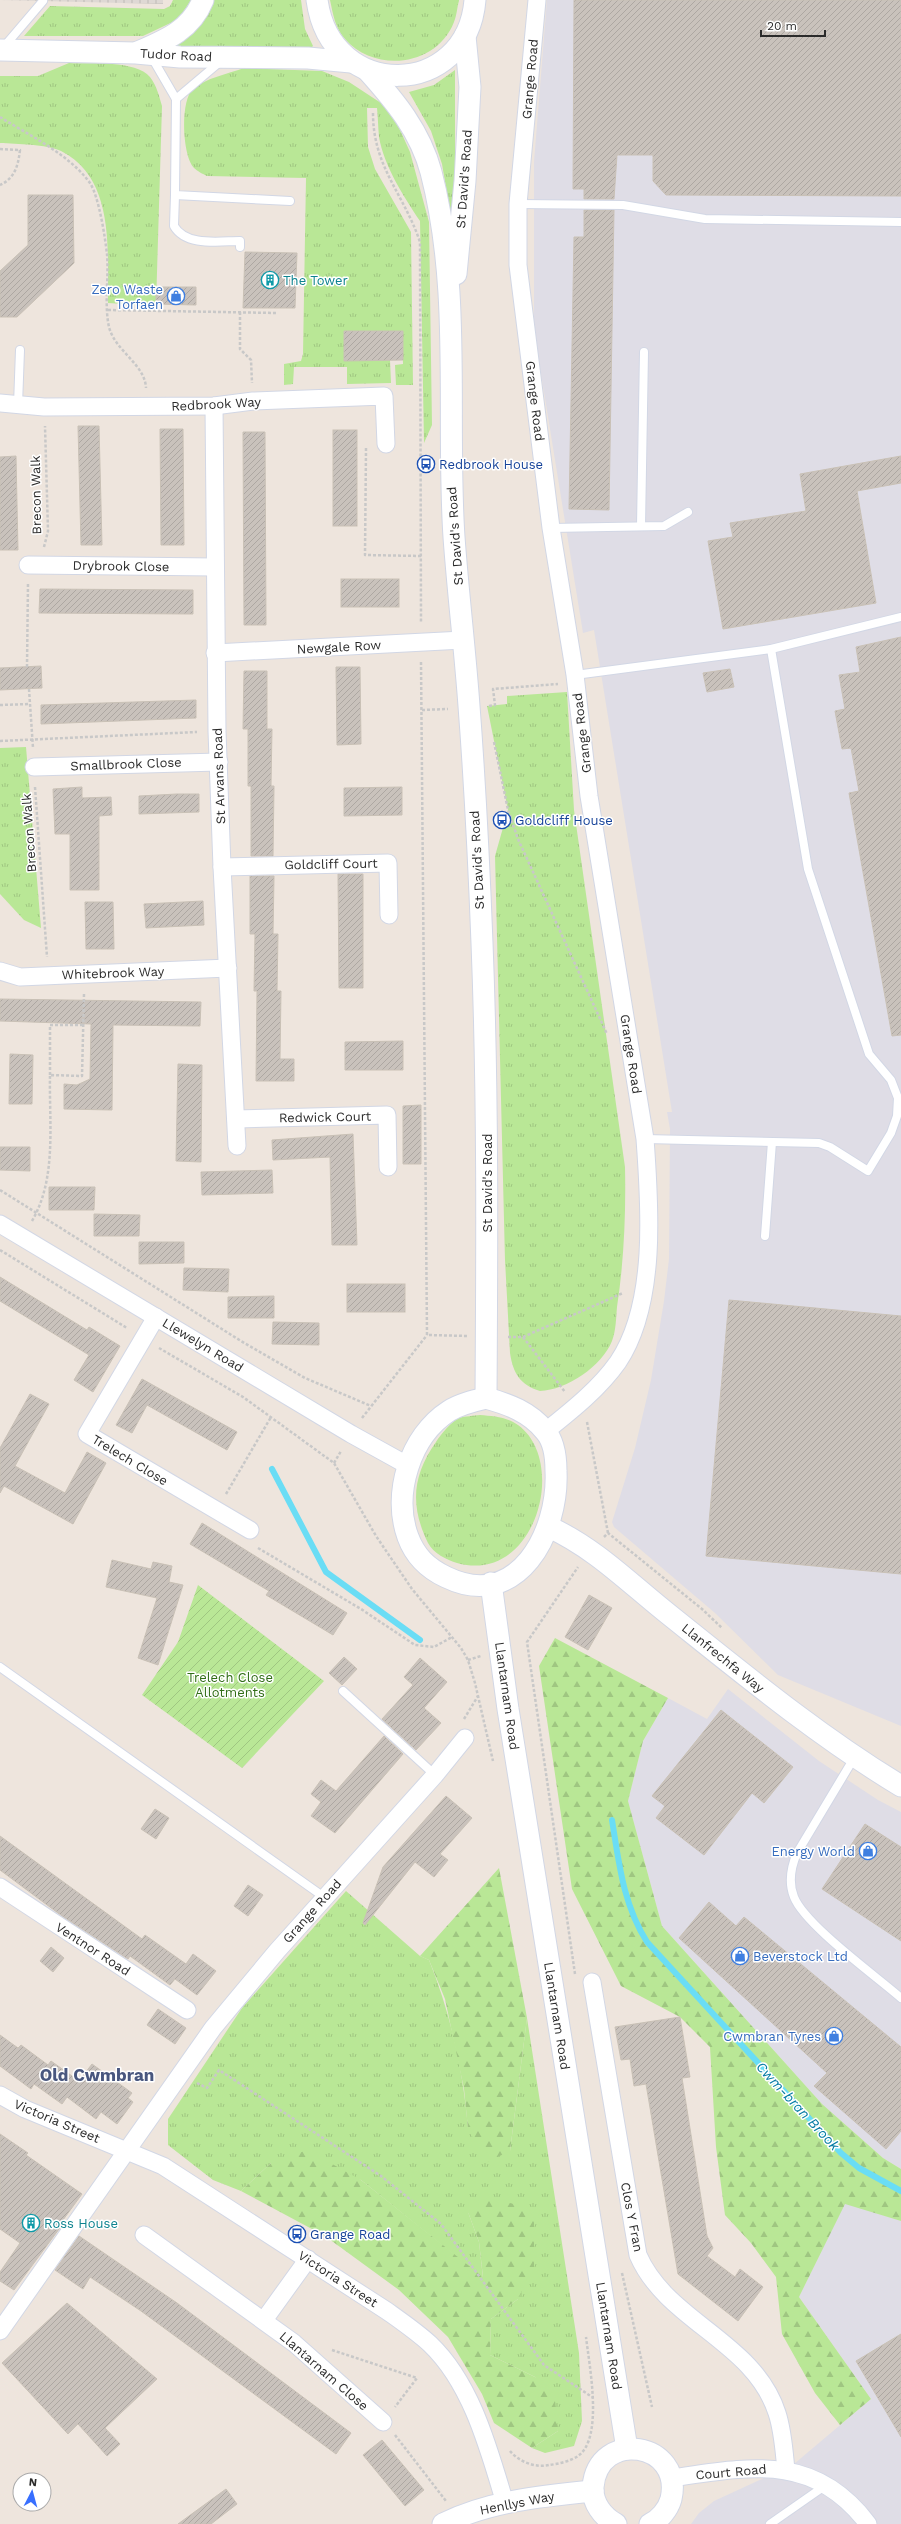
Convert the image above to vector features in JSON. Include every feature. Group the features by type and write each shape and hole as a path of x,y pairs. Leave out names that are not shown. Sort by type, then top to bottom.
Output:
{"street":[{"path":"142,54 177,34 189,24 198,11 203,0"},
{"name":"St David's Road","path":"317,0 319,16 326,34 337,50 359,66 401,108 419,141 430,168 441,216 451,322 452,492 463,640 478,706 487,1137 486,1398"},
{"name":"St David's Road","path":"359,66 398,76 430,69 444,60 465,36 474,15 475,0"},
{"name":"Grange Road","path":"537,0 518,204 518,265 551,528 576,679 589,796 645,1139 648,1189 644,1283 635,1328 617,1363 577,1406 546,1431"},
{"name":"St David's Road","path":"451,322 468,130 470,87 465,36"},
{"name":"Tudor Road","path":"1,50 225,58 308,58 359,66"},
{"name":"Redbrook Way","path":"0,403 44,407 214,406 253,401 384,396 386,444"},
{"name":"St Arvans Road","path":"214,406 215,653 218,762 222,867 238,1146"},
{"name":"Drybrook Close","path":"28,565 215,568"},
{"name":"Newgale Row","path":"215,653 463,640"},
{"name":"Smallbrook Close","path":"34,767 218,762"},
{"name":"Goldcliff Court","path":"222,867 388,863 389,915"},
{"name":"Whitebrook Way","path":"0,970 20,976 49,976 228,968"},
{"name":"Redwick Court","path":"236,1119 387,1116 388,1167"},
{"name":"Llewelyn Road","path":"0,1224 351,1434 407,1465"},
{"name":"Trelech Close","path":"156,1317 87,1434 250,1530"},
{"path":"486,1398 513,1405 546,1431 552,1444 557,1488 554,1510 549,1527 540,1546 525,1566 508,1578 477,1585 454,1581 433,1571 413,1553 405,1529 402,1502 407,1465 430,1426 448,1411 465,1403 486,1398"},
{"name":"Llanfrechfa Way","path":"549,1527 591,1549 635,1588 774,1698 854,1758 901,1786"},
{"name":"Llantarnam Road","path":"491,1583 509,1716 627,2449"},
{"name":"Grange Road","path":"0,2331 213,2028 324,1897 435,1775 465,1738"},
{"name":"Ventnor Road","path":"0,1887 187,2010"},
{"name":"Clos Y Fran","path":"592,1982 638,2255 646,2272 659,2289 742,2358 760,2378 777,2413 786,2470"},
{"name":"Victoria Street","path":"0,2096 30,2111 127,2149 184,2178 308,2259 417,2333 444,2360 461,2386 478,2424 505,2503"},
{"name":"Llantarnam Close","path":"144,2236 264,2320 294,2343 383,2422"},
{"path":"264,2320 308,2259"},
{"path":"616,2524 604,2515 596,2504 593,2491 598,2468 616,2452 627,2449 639,2449 654,2455 667,2467 672,2478 673,2491 670,2503 663,2514 650,2524"},
{"name":"Court Road","path":"672,2478 752,2468 786,2470 826,2485 847,2501 868,2524"},
{"name":"Henllys Way","path":"451,2521 505,2503 593,2491"}],"lane":[{"path":"1,50 42,1"},
{"path":"142,54 176,99 174,226 182,236 197,240 240,241 240,248"},
{"path":"176,99 225,58"},
{"path":"175,195 290,201"},
{"path":"518,204 623,205 706,220 901,222"},
{"path":"18,405 20,350"},
{"path":"641,526 644,352"},
{"path":"551,528 669,524 688,512"},
{"path":"576,679 771,649 901,617"},
{"path":"645,1139 772,1142 825,1145 868,1171 892,1133 898,1106 896,1088 892,1080 869,1054 808,869 771,649"},
{"path":"765,1236 772,1142"},
{"path":"0,1667 324,1897"},
{"path":"343,1691 435,1775"},
{"path":"854,1758 798,1853 792,1870 792,1888 799,1907 814,1925 901,1998"},
{"path":"770,2524 826,2485"}],"path":[{"path":"334,1463 351,1434 371,1406 427,1335 421,643 420,242 415,226 379,157 374,137 373,113"},
{"path":"0,117 57,152 90,184 97,204 107,253 108,310 111,333 145,377 146,407"},
{"path":"0,149 20,150 14,174 0,185"},
{"path":"108,310 277,313"},
{"path":"240,312 240,349 251,360"},
{"name":"Brecon Walk","path":"28,565 28,554 42,549 47,536 44,407"},
{"path":"366,444 365,555 421,556"},
{"path":"27,667 28,565"},
{"path":"422,710 495,705 493,689 576,679"},
{"name":"Brecon Walk","path":"28,689 49,976"},
{"path":"0,705 30,704"},
{"path":"478,706 489,713"},
{"path":"0,741 217,731"},
{"path":"493,736 508,810 518,839 608,1037"},
{"path":"50,1075 82,1076 84,975"},
{"path":"22,1237 44,1198 48,1179 50,1025 83,1025"},
{"path":"0,1190 241,1341 305,1378 371,1406"},
{"path":"0,1250 272,1417 334,1463 376,1536 412,1589 452,1637 468,1660 476,1683 494,1767"},
{"path":"608,1533 587,1419 523,1337 644,1283"},
{"path":"427,1335 486,1336"},
{"path":"216,1511 272,1417"},
{"path":"250,1530 244,1540 361,1609 411,1642 422,1647 434,1647 452,1637"},
{"path":"180,2074 207,2088 220,2070 381,2176 441,2224 544,2365 593,2397"},
{"path":"507,2447 520,2459 536,2465 557,2464 579,2455 590,2439 593,2397 585,2329"},
{"path":"294,2343 333,2350 417,2378 383,2422 451,2521"}],"shaded area":[{"path":"0,0 163,0 163,4"},
{"path":"547,0 901,0 901,1726 778,1675 715,1613 614,1527 612,1522 635,1448 651,1380 664,1301 669,1259 670,1129 667,1112 672,1112 594,630 583,633 534,330 534,162"},
{"path":"728,1689 819,1761 878,1800 901,1812 901,2169 883,2158 822,2104 662,1926 628,1801 643,1741 668,1698 707,1719"},
{"path":"845,2203 901,2221 901,2524 691,2524 699,2513 714,2501 794,2464 871,2399 799,2297"}],"green space":[{"path":"173,0 191,0 179,19 143,36 24,36 50,6 164,9 170,6"},
{"path":"209,0 301,0 305,29 313,46 310,49 168,46"},
{"path":"330,0 459,1 454,22 446,37 434,48 420,56 405,60 389,61 373,57 358,50 345,39 333,16"},
{"path":"69,63 100,63 124,65 134,68 150,77 158,91 162,106 156,306 108,303 108,262 105,218 100,198 91,179 79,163 61,151 48,147 0,143 0,76 38,76"},
{"path":"244,68 322,71 349,82 392,112 410,152 429,222 432,425 424,443 420,221 401,192 385,159 379,137 377,108 367,108 368,147 375,169 411,232 413,385 396,385 395,365 403,364 402,331 344,331 344,360 390,360 391,383 347,384 347,367 294,367 293,384 284,385 284,364 301,361 303,354 306,178 207,176 195,169 190,162 185,141 184,116 189,95 193,89 210,79"},
{"path":"455,70 455,241 442,164 431,131 409,92 434,85"},
{"path":"567,692 574,810 625,1167 625,1220 623,1255 615,1329 612,1341 600,1359 592,1368 582,1375 561,1386 550,1390 540,1391 527,1385 519,1377 513,1367 510,1353 505,1260 495,856 508,810 487,706 507,704 507,696"},
{"path":"26,747 41,928 24,920 0,894 0,748"},
{"path":"480,1415 500,1417 514,1422 533,1442 541,1465 542,1491 536,1516 524,1539 507,1556 484,1565 457,1563 445,1558 433,1550 430,1547 422,1529 416,1504 416,1491 422,1467 443,1432 459,1418"},
{"name":"Trelech Close Allotments","path":"198,1585 324,1681 242,1768 142,1695 178,1642"},
{"path":"555,1638 668,1698 643,1741 628,1801 662,1926 822,2104 883,2158 901,2169 901,2221 845,2204 799,2297 871,2399 840,2425 815,2393 782,2334 776,2277 751,2243 725,2215 716,2147 710,2047 680,2017 621,1986 572,1889 539,1666"},
{"path":"499,1868 527,2018 510,2151 487,2162 468,2129 464,2089 445,1999 429,1960 420,1956"},
{"path":"346,1891 420,1956 429,1960 444,2001 455,2043 463,2085 468,2128 510,2151 527,2018 579,2353 582,2421 574,2446 545,2453 532,2448 558,2431 535,2377 490,2355 491,2319 518,2299 468,2212 479,2242 483,2278 361,2180 271,2163 241,2191 213,2180 168,2145 168,2119 242,2008"},
{"path":"307,2150 361,2180 483,2277 479,2242 468,2212 490,2198 534,2209 534,2268 518,2299 491,2319 490,2355 535,2377 555,2400 558,2431 532,2448 494,2423 482,2394 448,2337 399,2290 325,2236 241,2191 271,2163"}],"building":[{"path":"574,0 901,0 901,196 666,195 653,181 653,155 617,155 614,199 584,199 584,189 573,189"},
{"path":"28,195 73,195 74,263 17,317 0,317 0,271 28,245"},
{"path":"584,210 614,210 609,510 569,509 574,237 584,237"},
{"name":"The Tower","path":"245,252 297,253 295,308 243,308"},
{"path":"156,287 196,287 196,305 156,304"},
{"path":"344,331 403,331 403,360 344,361"},
{"path":"78,426 99,426 102,545 81,545"},
{"path":"160,429 183,429 184,545 161,545"},
{"path":"333,430 357,430 357,526 333,526"},
{"path":"243,432 265,432 266,625 244,625"},
{"path":"16,456 18,550 0,550 0,457"},
{"path":"901,456 901,483 857,491 876,603 723,629 708,541 733,537 730,523 806,511 800,474"},
{"path":"341,579 399,579 399,607 341,607"},
{"path":"40,589 193,590 193,614 39,613"},
{"path":"901,637 901,1035 892,1036 849,793 859,791 851,748 842,749 835,711 845,709 839,675 860,672 856,647"},
{"path":"41,666 42,688 0,690 0,668"},
{"path":"336,667 360,667 361,744 337,745"},
{"path":"730,669 734,687 707,692 703,673"},
{"path":"244,671 267,671 267,729 272,729 271,786 274,786 273,856 251,856 251,786 248,786 248,729 243,729"},
{"path":"196,700 196,718 41,724 41,705"},
{"path":"82,787 82,798 111,797 112,815 99,816 99,890 70,890 70,834 55,834 53,789"},
{"path":"402,787 402,815 344,816 344,788"},
{"path":"199,794 199,812 139,814 139,796"},
{"path":"338,874 363,874 363,988 339,988"},
{"path":"250,876 274,876 273,934 278,934 277,991 281,991 280,1059 294,1059 294,1081 256,1081 257,991 254,991 255,934 250,934"},
{"path":"203,901 204,925 146,928 144,904"},
{"path":"85,902 113,902 114,949 86,949"},
{"path":"0,999 201,1002 200,1026 113,1025 112,1110 64,1109 64,1084 77,1085 90,1079 91,1024 0,1021"},
{"path":"403,1041 403,1070 345,1070 345,1042"},
{"path":"10,1054 33,1055 32,1104 9,1104"},
{"path":"178,1064 202,1065 201,1162 176,1161"},
{"path":"421,1105 421,1164 403,1164 403,1106"},
{"path":"353,1134 357,1245 332,1245 330,1157 273,1160 272,1140"},
{"path":"0,1147 30,1147 30,1171 0,1170"},
{"path":"272,1170 273,1193 202,1195 201,1172"},
{"path":"49,1187 95,1187 94,1210 49,1210"},
{"path":"94,1214 140,1215 139,1236 94,1236"},
{"path":"139,1242 184,1242 184,1263 139,1264"},
{"path":"184,1268 229,1269 228,1292 183,1290"},
{"path":"0,1277 87,1330 89,1327 120,1346 93,1392 74,1380 89,1355 0,1301"},
{"path":"347,1284 405,1284 405,1312 347,1312"},
{"path":"274,1296 274,1318 228,1318 228,1297"},
{"path":"729,1300 901,1316 901,1574 706,1556"},
{"path":"273,1322 319,1323 319,1345 272,1344"},
{"path":"142,1379 237,1432 227,1450 147,1405 132,1433 116,1425"},
{"path":"30,1394 49,1404 15,1466 65,1493 87,1452 106,1463 73,1524 4,1486 0,1493 0,1448"},
{"path":"202,1523 347,1613 333,1635 266,1595 269,1591 190,1544"},
{"path":"112,1560 151,1569 153,1562 172,1566 169,1582 183,1585 158,1665 138,1658 157,1598 106,1587"},
{"path":"589,1595 612,1608 588,1650 565,1637"},
{"path":"344,1657 357,1669 342,1685 329,1673"},
{"path":"420,1658 447,1682 424,1708 441,1723 416,1750 382,1719 413,1685 404,1677"},
{"path":"721,1710 793,1767 764,1803 752,1793 704,1855 656,1818 665,1806 652,1796"},
{"path":"384,1736 403,1754 335,1833 311,1816 321,1802 311,1794 321,1780 336,1791"},
{"path":"446,1796 472,1818 440,1854 448,1860 434,1877 415,1862 365,1925 363,1923 383,1867"},
{"path":"155,1809 169,1818 156,1839 141,1829"},
{"path":"865,1824 901,1847 901,1941 822,1889"},
{"path":"0,1836 142,1939 145,1935 186,1964 193,1954 216,1971 197,1995 175,1979 170,1985 130,1956 128,1959 62,1916 0,1870"},
{"path":"248,1885 263,1895 248,1916 234,1906"},
{"path":"709,1902 736,1926 744,1917 901,2047 901,2131 886,2149 814,2086 827,2073 679,1938"},
{"path":"51,1947 64,1958 53,1972 40,1961"},
{"path":"158,2009 186,2028 175,2044 147,2025"},
{"path":"680,2017 690,2077 682,2078 707,2236 713,2248 707,2256 735,2277 740,2269 763,2287 738,2321 678,2274 646,2084 634,2086 630,2059 621,2060 615,2027"},
{"path":"0,2035 18,2048 21,2045 48,2065 51,2061 79,2081 92,2064 132,2093 128,2098 133,2102 117,2124 101,2112 96,2119 67,2097 62,2104 34,2084 31,2089 0,2066"},
{"name":"Ross House","path":"0,2134 28,2153 26,2155 82,2194 60,2224 62,2225 14,2290 0,2281 0,2272 20,2243 0,2229"},
{"path":"79,2236 177,2303 351,2433 336,2454 141,2311 90,2277 83,2289 55,2270"},
{"path":"67,2303 157,2379 105,2428 120,2444 107,2456 78,2424 68,2434 2,2363"},
{"path":"901,2334 901,2437 856,2361"},
{"path":"382,2440 424,2490 405,2506 363,2455"},
{"path":"226,2489 237,2504 211,2524 178,2524"}],"waterway":[{"name":"Cwm-bran Brook","path":"272,1469 326,1572 420,1640"},
{"name":"Cwm-bran Brook","path":"612,1820 627,1898 632,1913 647,1942 841,2153 859,2168 901,2191"}],"place":[{"name":"The Tower","path":"270,280"},
{"name":"Zero Waste Torfaen","path":"176,296"},
{"name":"Redbrook House","path":"426,464"},
{"name":"Goldcliff House","path":"502,820"},
{"name":"Energy World","path":"868,1851"},
{"name":"Beverstock Ltd","path":"740,1956"},
{"name":"Cwmbran Tyres","path":"834,2036"},
{"name":"Ross House","path":"31,2223"},
{"name":"Grange Road","path":"297,2234"}],"district":[{"name":"Old Cwmbran","path":"97,2075"}]}
